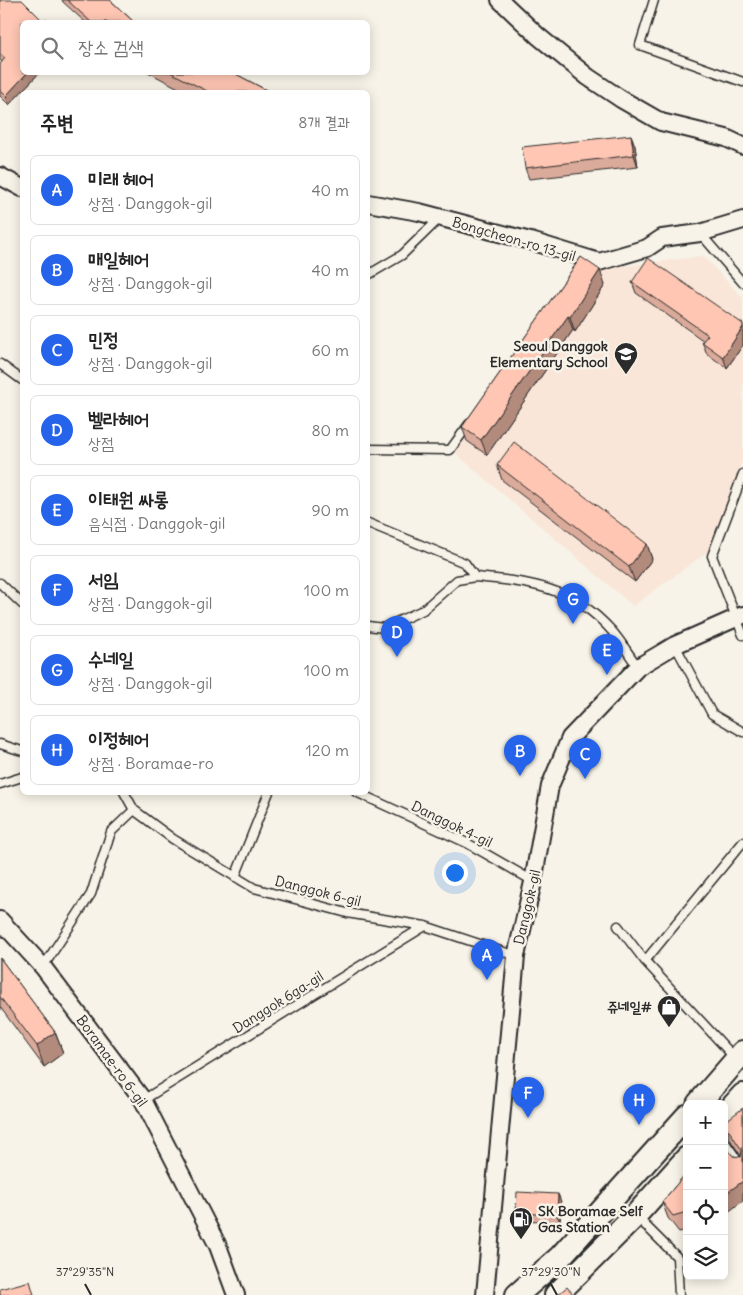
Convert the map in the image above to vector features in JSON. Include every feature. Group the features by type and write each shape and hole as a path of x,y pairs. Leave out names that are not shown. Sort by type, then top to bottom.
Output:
{"main road":[{"path":"702,1100 740,1056"},
{"path":"728,1112 743,1095"},
{"path":"517,1295 560,1257 683,1120"},
{"path":"556,1295 636,1216 683,1163"}],"street":[{"path":"500,0 538,36 588,77 621,99 661,122 726,138 743,146"},
{"path":"0,176 20,187"},
{"name":"Bongcheon-ro 13-gil","path":"370,203 440,218 534,242 585,264 599,262 647,248 662,238 700,232 743,220"},
{"name":"Danggok-gil","path":"485,1295 516,956 534,882 550,786 570,738 638,667 675,645 739,616"},
{"name":"Boramae-ro 6-gil","path":"1,924 43,967 143,1100 218,1246 236,1295"}],"lane":[{"path":"654,0 640,45 743,82"},
{"name":"Bongcheon-ro 13-gil","path":"370,275 402,255 440,218"},
{"path":"700,232 743,283"},
{"path":"0,364 20,379"},
{"path":"370,449 450,450 473,418"},
{"path":"743,474 712,556 739,616 743,636"},
{"path":"370,524 465,563 475,576"},
{"path":"370,626 383,628 423,610 457,580 475,576 528,582 576,600 610,629 638,667"},
{"path":"0,584 20,602"},
{"path":"675,645 712,714 743,732"},
{"path":"0,744 20,750"},
{"path":"0,784 20,778"},
{"name":"Danggok 6-gil","path":"126,795 134,810 173,839 254,888 338,910 426,926 516,956"},
{"path":"235,877 268,795"},
{"name":"Danggok 4-gil","path":"363,795 467,843 534,882"},
{"path":"43,967 91,894 111,832 134,810"},
{"path":"644,961 743,842"},
{"name":"Danggok 6ga-gil","path":"143,1100 426,926"},
{"path":"618,926 644,961 740,1056"},
{"path":"727,1145 743,1168"},
{"path":"636,1216 677,1257 679,1295"}],"shaded area":[{"name":"Seoul Danggok Elementary School","path":"703,256 743,298 743,458 710,550 633,606 454,452 585,271"}],"building":[{"path":"0,0 22,0 42,20 20,20 20,75 25,75 6,96 0,90 0,64 5,58 0,54"},
{"path":"67,0 110,0 132,20 89,20"},
{"path":"176,75 238,75 266,90 205,90"},
{"path":"631,135 634,155 525,168 522,147"},
{"path":"581,257 600,270 570,317 568,316 481,440 462,427"},
{"path":"648,258 743,324 743,327 723,357 702,342 708,335 632,282"},
{"path":"514,442 647,544 629,567 497,465"},
{"path":"0,958 55,1032 37,1046 0,997"},
{"path":"743,1108 743,1181 728,1192 728,1149 733,1156 741,1157 742,1150 728,1129 728,1119"},
{"path":"683,1177 683,1213 673,1216 662,1202"},
{"path":"517,1192 558,1194 557,1215 516,1213"},
{"path":"30,1281 34,1295 0,1295 0,1289"},
{"path":"567,1287 574,1295 557,1295"}],"place":[{"name":"Seoul Danggok Elementary School","path":"626,375"},
{"name":"수네일","path":"573,624"},
{"name":"벨라헤어","path":"397,657"},
{"name":"이태원 싸롱","path":"607,675"},
{"name":"매일헤어","path":"520,776"},
{"name":"민정","path":"585,779"},
{"name":"미래 헤어","path":"487,980"},
{"name":"쥬네일#","path":"669,1028"},
{"name":"서임","path":"528,1118"},
{"name":"이정헤어","path":"639,1125"},
{"name":"SK Boramae Self Gas Station","path":"521,1240"}]}
